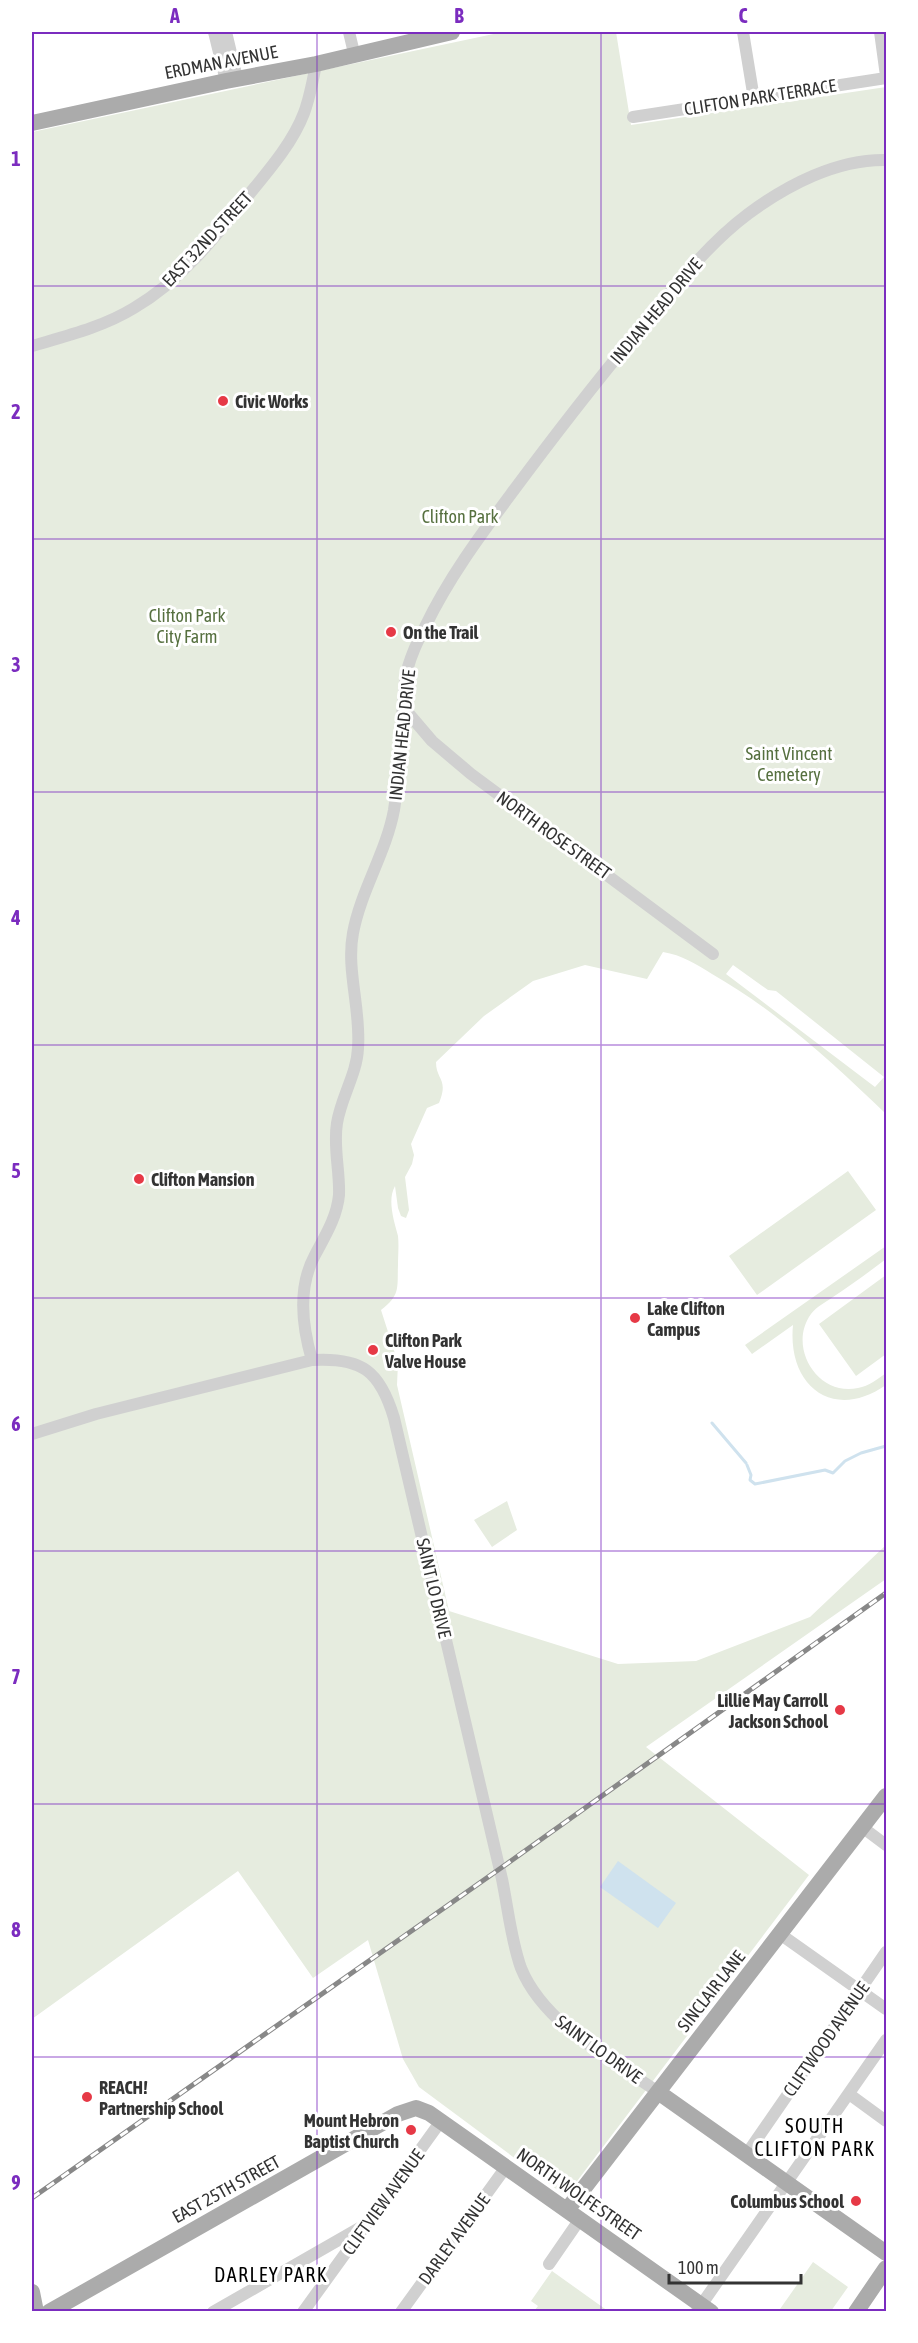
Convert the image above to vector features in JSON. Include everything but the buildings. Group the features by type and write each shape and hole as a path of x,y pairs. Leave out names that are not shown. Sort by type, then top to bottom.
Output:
{"main road":[{"name":"ERDMAN AVENUE","path":"32,123 316,64 354,53 452,32"},
{"name":"SINCLAIR LANE","path":"574,2215 658,2092 886,1796"},
{"path":"658,2092 886,2253"},
{"name":"EAST 25TH STREET","path":"49,2312 398,2114 408,2109 424,2109"},
{"name":"NORTH WOLFE STREET","path":"424,2109 703,2309"},
{"path":"856,2312 886,2268"},
{"path":"32,2292 36,2312"}],"street":[{"path":"214,32 231,80"},
{"path":"226,32 231,80"},
{"path":"349,32 354,53"},
{"path":"743,32 754,99"},
{"path":"880,32 886,77"},
{"name":"EAST 32ND STREET","path":"32,346 115,318 148,300 175,278 229,220 287,143 304,113 316,64"},
{"name":"CLIFTON PARK TERRACE","path":"633,117 886,77"},
{"name":"INDIAN HEAD DRIVE","path":"312,1360 303,1320 304,1286 310,1266 336,1210 339,1198 337,1121 357,1061 358,1012 352,940 358,913 390,830 398,780 405,680 413,651 452,576 471,547 584,396 709,249 748,214 797,184 840,166 886,160"},
{"name":"NORTH ROSE STREET","path":"403,707 432,741 464,768 713,954"},
{"name":"SAINT LO DRIVE","path":"32,1434 96,1414 312,1360 338,1359 359,1366 377,1380 388,1398 500,1870 518,1959 526,1979 539,2000 563,2025 658,2092"},
{"path":"862,1827 886,1845"},
{"path":"780,1934 886,2009"},
{"name":"CLIFTWOOD AVENUE","path":"746,2155 886,1953"},
{"path":"703,2309 786,2183 886,2040"},
{"path":"849,2094 886,2121"},
{"name":"CLIFTVIEW AVENUE","path":"303,2312 441,2121"},
{"name":"DARLEY AVENUE","path":"401,2312 506,2167"},
{"name":"SINCLAIR LANE","path":"549,2264 574,2215"},
{"path":"213,2312 367,2224"}],"green space":[{"name":"Clifton Park","path":"503,32 616,32 631,125 886,87 886,1114 825,1057 782,1021 689,960 663,952 647,979 585,965 533,981 484,1016 436,1062 443,1089 442,1095 439,1103 427,1108 411,1144 414,1155 405,1177 409,1210 406,1218 401,1216 398,1208 395,1186 392,1198 392,1211 398,1236 397,1290 392,1300 381,1310 398,1363 397,1385 449,1611 618,1664 696,1661 810,1617 886,1545 886,1579 646,1747 809,1875 568,2193 563,2194 419,2087 403,2059 368,1940 313,1978 238,1871 32,2019 32,132","holes":["733,965 768,990 776,991 884,1077 875,1087 726,974"]},
{"path":"848,1171 876,1210 757,1295 729,1256"},
{"path":"886,1246 886,1259 813,1311 804,1327 803,1341 810,1367 830,1385 844,1389 858,1388 870,1384 886,1373 886,1385 867,1396 848,1400 832,1398 817,1392 806,1381 798,1365 793,1347 793,1325 752,1354 745,1345"},
{"path":"886,1275 886,1354 856,1376 819,1324"},
{"path":"507,1501 517,1530 492,1547 474,1520"},
{"path":"813,2262 848,2287 831,2311 784,2311 780,2309"},
{"path":"552,2271 608,2311 534,2311 538,2306 531,2301"}],"water":[{"path":"618,1861 676,1903 658,1928 600,1887"}],"waterway":[{"path":"712,1423 746,1463"},
{"path":"747,1465 751,1475 750,1480 755,1484 825,1470 833,1473 845,1461 861,1453 886,1446"}],"railway":[{"path":"32,2198 508,1863 886,1593"}],"place":[{"name":"Civic Works","path":"223,401"},
{"name":"On the Trail","path":"391,632"},
{"name":"Clifton Mansion","path":"139,1179"},
{"name":"Lake Clifton Campus","path":"635,1318"},
{"name":"Clifton Park Valve House","path":"373,1350"},
{"name":"Lillie May Carroll Jackson School","path":"840,1710"},
{"name":"REACH! Partnership School","path":"87,2097"},
{"name":"Mount Hebron Baptist Church","path":"411,2130"},
{"name":"Columbus School","path":"856,2201"}],"district":[{"name":"SOUTH CLIFTON PARK","path":"815,2136"},
{"name":"DARLEY PARK","path":"271,2274"}],"park label":[{"name":"Clifton Park City Farm","path":"187,625"},
{"name":"Saint Vincent Cemetery","path":"789,763"}]}
